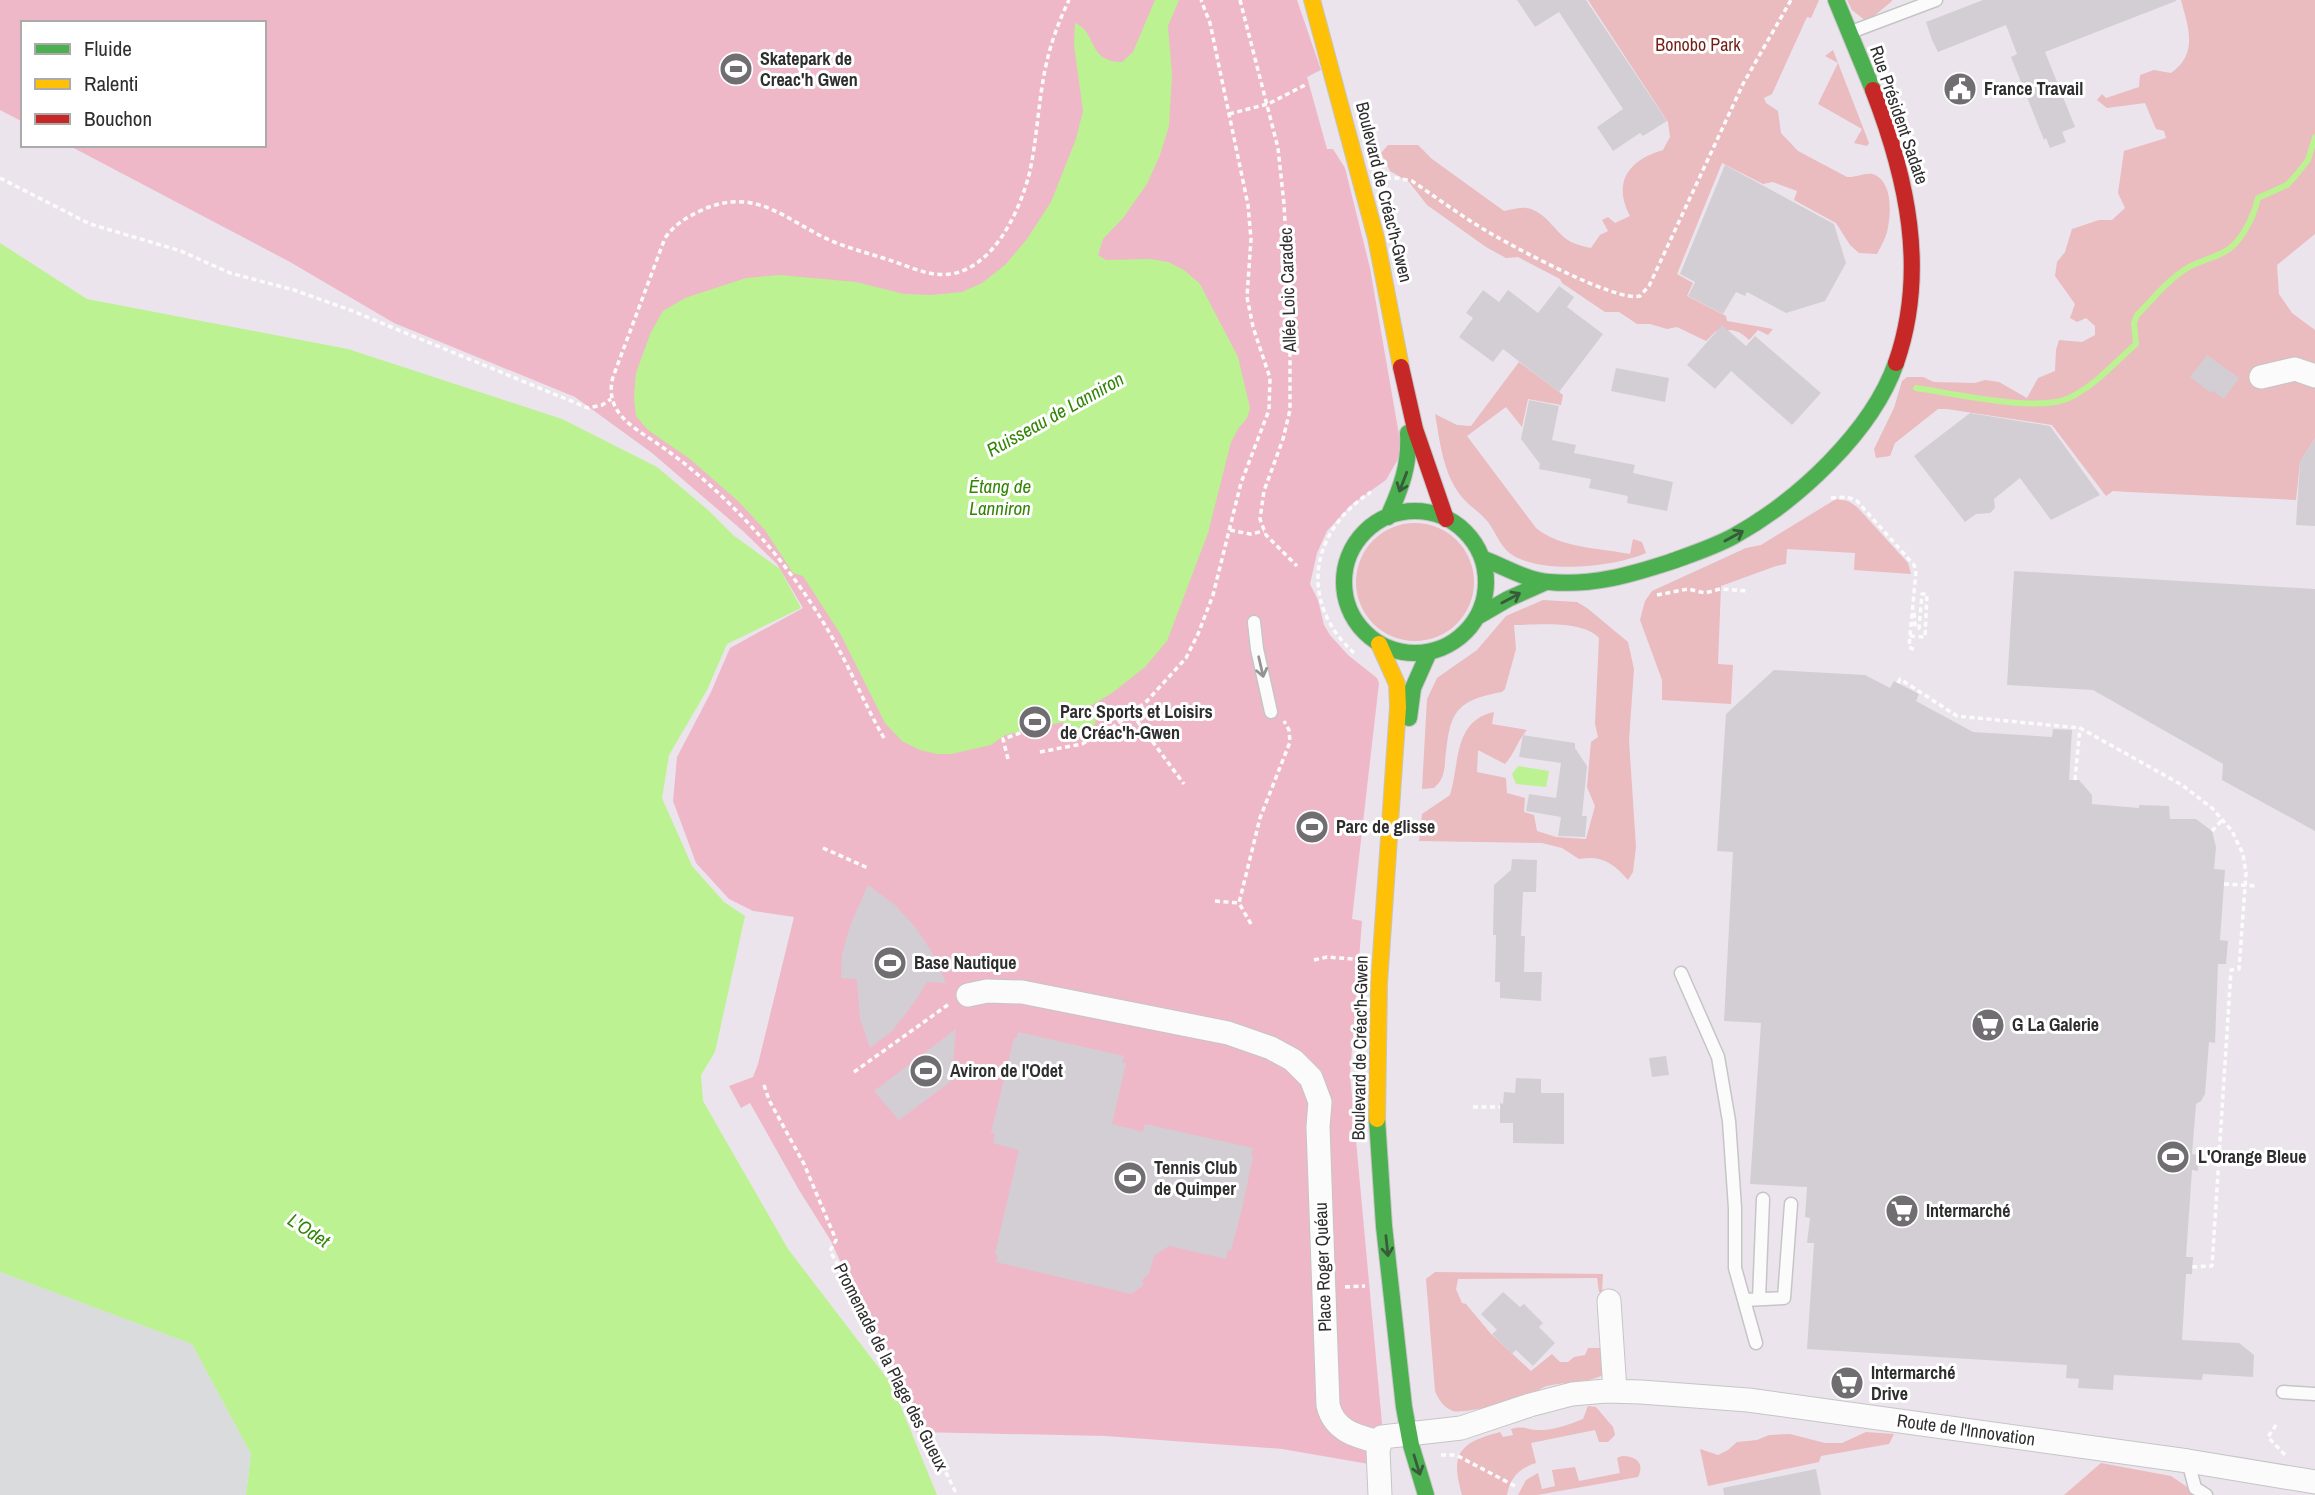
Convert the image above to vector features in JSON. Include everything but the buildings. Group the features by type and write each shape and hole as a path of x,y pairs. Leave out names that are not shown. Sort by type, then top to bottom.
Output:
{"street":[{"name":"Boulevard de Créac'h-Gwen","path":"1312,0 1333,70 1384,270 1406,396 1425,464 1446,519"},
{"name":"Rue Président Sadate","path":"1546,582 1614,578 1648,570 1711,548 1757,523 1796,494 1840,452 1863,425 1885,388 1906,330 1913,268 1912,233 1904,184 1836,0"},
{"path":"2262,377 2290,369 2315,376"},
{"name":"Boulevard de Créac'h-Gwen","path":"1388,517 1404,484 1409,463 1406,396"},
{"path":"1406,512 1424,512 1446,519 1467,534 1484,559 1486,588 1477,617 1467,631 1454,642 1429,652 1403,652 1379,643 1361,629 1351,614 1344,594 1344,574 1354,546 1374,524 1388,517 1406,512"},
{"path":"1484,559 1546,582"},
{"path":"1477,617 1546,582"},
{"name":"Boulevard de Créac'h-Gwen","path":"1379,643 1397,684 1398,707 1379,985 1377,1146 1401,1382 1436,1456"},
{"name":"Boulevard de Créac'h-Gwen","path":"1402,1248 1388,1131 1388,1030 1409,711 1415,682 1429,652"},
{"name":"Place Roger Quéau","path":"968,995 987,991 1022,992 1228,1033 1271,1048 1293,1060 1311,1078 1320,1102 1318,1127 1326,1378 1330,1413 1337,1425 1357,1436 1379,1442"},
{"path":"1609,1301 1615,1391"},
{"name":"Route de l'Innovation","path":"1379,1442 1387,1436 1421,1426 1461,1428 1572,1394 1615,1391 1739,1399 2188,1461 2315,1482"},
{"name":"Boulevard de Créac'h-Gwen","path":"1421,1426 1426,1495"},
{"path":"1379,1442 1380,1495"}],"lane":[{"path":"1849,33 1936,0"},
{"path":"1254,622 1271,712"},
{"path":"1681,973 1718,1057 1729,1121 1735,1208 1735,1268 1756,1343"},
{"path":"1759,1299 1763,1199"},
{"path":"1744,1300 1784,1298 1791,1204"},
{"path":"2283,1392 2315,1394"},
{"path":"2188,1461 2195,1488 2206,1495"}],"path":[{"path":"884,738 838,647 789,574 742,517 708,483 629,423 611,399 611,385 620,353 660,247 669,233 681,222 718,203 742,201 769,207 834,242 931,273 958,272 973,266 984,257 1007,227 1028,177 1048,54 1069,0"},
{"path":"1040,752 1082,744 1132,714 1156,693 1190,652 1213,595 1241,483 1267,417 1271,384 1247,297 1250,218 1210,23 1201,0"},
{"name":"Allée Loic Caradec","path":"1240,0 1278,148 1290,289 1291,390 1283,439 1262,500 1260,519 1264,531"},
{"path":"1380,180 1397,178 1412,181 1496,237 1592,284 1630,297 1640,296 1649,286 1743,84 1791,0"},
{"path":"1229,114 1268,104 1308,85 1307,80 1333,70"},
{"path":"0,178 90,224 181,251 230,273 294,290 350,310 588,408 602,405 611,399"},
{"path":"1833,489 1825,498 1840,496 1857,501 1914,565 1915,627 1919,628 1922,594 1927,594 1925,637 1909,635"},
{"path":"1360,658 1343,643 1329,623 1321,601 1318,570 1324,545 1339,517 1374,490"},
{"path":"1230,530 1250,534 1264,531 1279,550 1297,566"},
{"path":"1648,594 1663,595 1688,589 1705,593 1720,589 1748,590"},
{"path":"1914,607 1909,647 1915,650"},
{"path":"1898,683 1900,679 1958,716 2080,728 2182,785 2213,808 2232,831 2245,863 2244,886 2239,969 2231,970 2212,1266 2192,1267"},
{"path":"1132,714 1185,784"},
{"path":"1251,924 1239,903 1260,818 1289,744 1291,735 1284,721"},
{"path":"2075,780 2080,728"},
{"path":"1008,759 1003,738 1023,732"},
{"path":"2212,831 2223,819"},
{"path":"823,848 868,868"},
{"path":"2224,884 2256,886"},
{"path":"1215,901 1239,903"},
{"path":"1314,960 1327,957 1358,960"},
{"path":"853,1072 950,1003 968,995"},
{"name":"Promenade de la Plage des Gueux","path":"764,1085 769,1100 804,1164 836,1240 831,1251 876,1331 957,1495"},
{"path":"1473,1107 1500,1107"},
{"path":"1324,1288 1374,1286"},
{"path":"2268,1437 2276,1425"},
{"path":"1436,1456 1456,1455 1515,1486"}],"shaded area":[{"name":"Parc Sports et Loisirs de Créac'h-Gwen","path":"0,0 1297,0 1321,70 1307,77 1327,149 1333,149 1345,168 1370,268 1402,452 1386,480 1351,505 1327,531 1317,553 1310,584 1330,635 1348,655 1377,678 1379,683 1352,919 1362,921 1350,1075 1386,1467 1282,1449 1105,1436 916,1432 831,1241 750,1103 741,1108 729,1086 753,1077 758,1064 794,917 753,911 729,899 696,863 673,801 677,757 711,692 730,648 803,608 777,564 652,453 575,397 394,323 290,262 72,147 266,147 266,21 21,21 21,121 0,110"},
{"path":"0,1272 192,1344 251,1454 246,1495 0,1495"}],"green space":[{"name":"Bonobo Park","path":"1588,0 1819,0 1811,18 1807,17 1772,94 1764,98 1766,103 1778,111 1781,133 1798,151 1847,177 1872,174 1885,184 1890,206 1889,220 1877,254 1859,253 1850,245 1836,223 1794,200 1797,191 1773,182 1763,184 1722,163 1677,274 1693,283 1687,296 1726,316 1727,321 1773,329 1768,335 1758,330 1749,340 1734,331 1716,331 1706,341 1677,327 1667,329 1650,324 1637,324 1619,312 1605,312 1560,279 1518,257 1506,258 1486,247 1427,205 1409,182 1390,171 1381,153 1388,145 1418,145 1432,159 1504,211 1532,209 1568,240 1591,248 1600,235 1608,231 1602,220 1608,217 1615,223 1630,216 1623,193 1627,174 1641,160 1663,150 1670,137 1668,122"},
{"path":"1847,0 1892,1 1867,22 1852,10"},
{"path":"2181,0 2315,0 2315,234 2277,265 2279,294 2292,313 2315,330 2315,438 2300,462 2296,500 2113,491 2106,496 2052,425 1947,409 1938,409 1895,443 1890,456 1876,458 1874,449 1894,408 1902,381 1907,377 1923,377 1934,382 1999,382 2027,398 2038,378 2055,371 2059,340 2082,342 2095,335 2095,326 2086,318 2077,322 2070,318 2075,304 2055,276 2057,262 2065,252 2072,229 2099,220 2112,220 2125,208 2118,193 2124,151 2166,138 2164,131 2156,129 2145,103 2107,108 2097,100 2102,94 2106,98 2139,87 2140,75 2154,70 2171,73 2180,65 2185,57 2189,39"},
{"path":"1833,50 1869,143 1867,146 1854,143 1862,129 1818,104 1838,63 1825,56"},
{"path":"1519,362 1563,395 1561,405 1528,399 1522,427 1506,407 1467,436 1536,528 1546,535 1568,543 1630,554 1633,539 1642,542 1646,553 1598,565 1561,567 1527,562 1506,550 1488,522 1464,500 1455,487 1443,457 1435,414 1457,425 1471,426"},
{"path":"1836,499 1848,501 1857,507 1908,563 1911,574 1854,570 1855,553 1787,549 1786,564 1721,586 1718,664 1733,665 1731,704 1662,700 1662,680 1640,620 1645,601 1652,591 1746,548 1761,545"},
{"path":"1415,523 1438,527 1457,540 1470,559 1474,582 1470,605 1457,624 1438,637 1415,641 1392,637 1373,624 1360,605 1356,582 1360,559 1373,540 1392,527"},
{"path":"1543,600 1577,602 1628,642 1634,669 1629,740 1636,847 1633,872 1628,880 1601,859 1579,859 1562,848 1542,843 1419,841 1422,814 1450,795 1460,745 1465,734 1471,724 1494,712 1492,724 1527,730 1505,764 1478,750 1477,772 1506,778 1507,793 1525,798 1524,812 1534,815 1537,831 1556,837 1586,839 1595,806 1587,787 1591,742 1598,737 1595,724 1599,638 1582,628 1514,625 1516,649 1505,689 1472,700 1456,713 1449,733 1442,777 1434,788 1422,789 1427,699 1437,678 1477,650 1506,616"},
{"path":"1435,1272 1603,1274 1602,1292 1599,1292 1597,1278 1458,1279 1456,1289 1462,1303 1531,1371 1552,1354 1560,1362 1568,1362 1574,1357 1585,1355 1588,1348 1603,1348 1605,1374 1584,1381 1547,1386 1528,1398 1513,1402 1466,1411 1450,1410 1435,1391 1426,1279"},
{"path":"1588,1406 1596,1407 1613,1427 1615,1435 1608,1442 1599,1442 1595,1430 1531,1443 1536,1463 1516,1474 1507,1495 1462,1495 1457,1469 1461,1452 1467,1446 1500,1432 1503,1437 1513,1435 1511,1429 1544,1430 1567,1425 1583,1419"},
{"path":"1866,1432 1894,1434 1889,1444 1821,1456 1819,1462 1708,1486 1700,1449 1718,1455 1737,1442 1757,1440 1769,1435 1790,1434 1825,1443 1842,1443"},
{"path":"1622,1456 1638,1461 1638,1477 1537,1495 1518,1495 1526,1480 1538,1473 1542,1489 1555,1486 1552,1470 1575,1467 1579,1481 1620,1473 1617,1458"},
{"path":"2101,1463 2171,1476 2199,1495 2064,1495"}],"water":[{"name":"Étang de Lanniron","path":"1155,0 1179,0 1168,26 1172,74 1169,126 1147,184 1123,218 1103,239 1098,255 1106,260 1151,259 1168,262 1184,270 1200,284 1238,357 1250,408 1247,418 1231,442 1208,533 1167,641 1145,667 1089,707 1096,719 1093,731 1085,735 1069,724 1056,723 1036,731 1027,733 1026,730 1005,735 991,745 951,754 920,750 902,741 885,723 841,635 803,576 793,573 765,530 739,502 690,459 648,430 636,416 636,373 651,332 663,311 685,298 746,278 780,275 856,282 904,294 931,295 962,292 982,283 1005,265 1027,239 1051,202 1076,139 1083,111 1074,45 1075,23 1087,33 1103,57 1122,62 1133,52"},
{"name":"L'Odet","path":"0,243 87,299 348,349 562,419 657,467 733,535 780,569 801,608 727,644 707,690 669,755 662,798 692,866 724,902 745,916 715,1052 701,1075 703,1101 788,1249 892,1385 937,1495 246,1495 251,1454 192,1344 0,1272"},
{"path":"1518,766 1549,771 1546,787 1516,784 1512,774"}],"waterway":[{"name":"Ruisseau de Lanniron","path":"1916,388 2016,403 2055,402 2078,393 2136,344 2134,323 2137,315 2168,283 2189,267 2224,252 2236,243 2250,221 2258,198 2287,185 2308,160 2315,137"}],"traffic: fast":[{"path":"1836,0 1873,90"},
{"path":"1484,559 1540,581 1580,582 1640,571 1726,540 1783,504 1830,462 1869,414 1885,389 1896,363"},
{"path":"1388,517 1404,476 1408,456 1408,433"},
{"path":"1415,511 1442,517 1465,532 1480,555 1486,582 1480,609 1465,632 1442,647 1415,653 1388,647 1365,632 1350,609 1344,582 1350,555 1365,532 1388,517 1415,511"},
{"path":"1477,617 1546,582"},
{"path":"1409,718 1413,688 1429,652"},
{"path":"1377,1119 1384,1226 1404,1407 1411,1445 1426,1495"}],"traffic: slow":[{"path":"1312,0 1376,238 1401,367"},
{"path":"1377,1119 1379,984 1398,707 1397,684 1379,644"}],"traffic: jam":[{"path":"1873,90 1904,191 1912,259 1906,328 1896,363"},
{"path":"1401,367 1415,429 1446,519"}],"place":[{"name":"Skatepark de Creac'h Gwen","path":"736,69"},
{"name":"France Travail","path":"1960,89"},
{"name":"Parc Sports et Loisirs de Créac'h-Gwen","path":"1035,722"},
{"name":"Parc de glisse","path":"1312,827"},
{"name":"Base Nautique","path":"890,963"},
{"name":"G La Galerie","path":"1988,1025"},
{"name":"Aviron de l'Odet","path":"926,1071"},
{"name":"L'Orange Bleue","path":"2173,1157"},
{"name":"Tennis Club de Quimper","path":"1130,1178"},
{"name":"Intermarché","path":"1902,1211"},
{"name":"Intermarché Drive","path":"1847,1383"}]}
